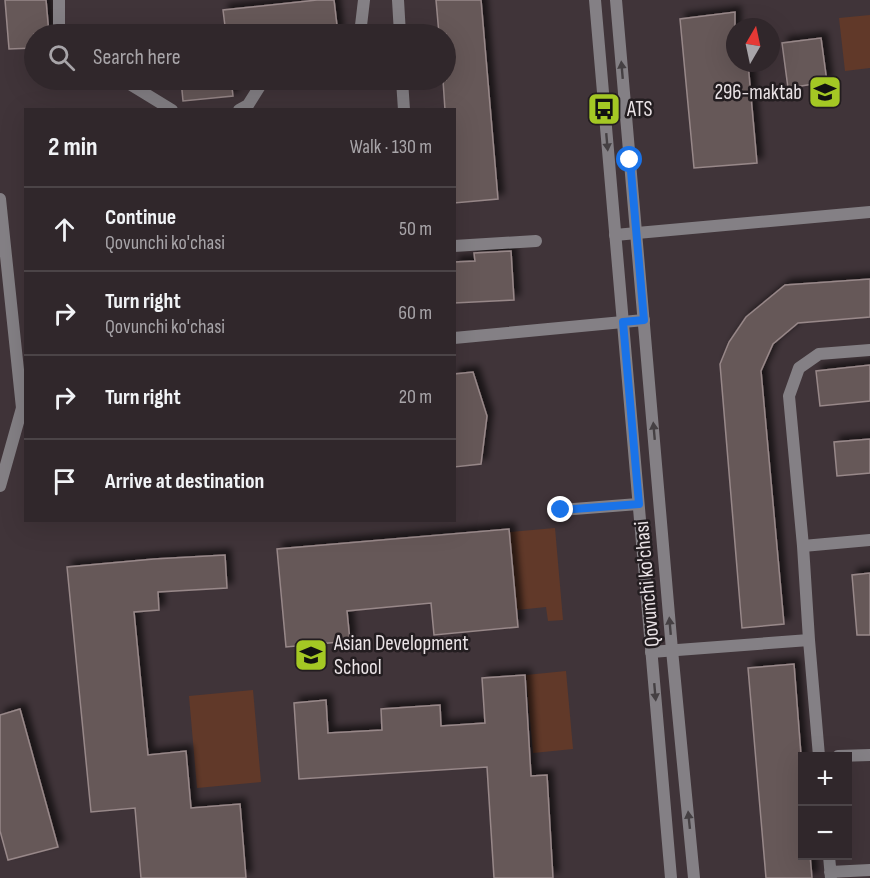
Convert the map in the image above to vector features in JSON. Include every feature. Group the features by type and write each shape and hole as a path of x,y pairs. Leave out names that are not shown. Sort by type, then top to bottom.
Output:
{"street":[{"path":"58,0 59,24"},
{"path":"361,24 364,0"},
{"path":"398,0 399,24"},
{"name":"Qovunchi ko'chasi","path":"595,0 671,878"},
{"name":"Qovunchi ko'chasi","path":"616,0 694,878"},
{"path":"139,90 169,108"},
{"path":"243,108 248,105 257,90"},
{"path":"403,90 404,108"},
{"path":"0,199 24,407 0,486"},
{"path":"615,235 870,212"},
{"path":"456,246 536,241"},
{"path":"456,338 644,320"},
{"path":"819,752 789,396 799,368 819,354 870,350"},
{"path":"561,510 639,504"},
{"path":"803,546 870,540"},
{"path":"651,652 809,640"},
{"path":"852,756 870,755"},
{"path":"830,860 831,875 870,870"}],"shaded area":[{"path":"870,15 870,68 845,71 839,18"},
{"path":"555,528 563,620 548,621 546,607 517,610 510,532"},
{"path":"566,671 573,749 533,753 526,675"},
{"path":"253,690 261,782 197,788 189,696"}],"building":[{"path":"5,0 46,0 48,24 24,24 24,48 9,49"},
{"path":"334,0 337,24 225,24 223,10"},
{"path":"436,0 481,0 498,199 456,203 456,108 445,108 444,90 456,90 456,24 438,24"},
{"path":"735,12 735,18 726,18 726,72 749,72 757,163 694,168 680,19"},
{"path":"821,38 827,82 788,88 782,43"},
{"path":"182,90 232,90 233,96 183,101"},
{"path":"511,251 514,300 456,303 456,262 475,261 474,253"},
{"path":"870,279 870,317 798,323 773,344 761,371 784,624 742,628 720,364 729,342 746,317 785,285"},
{"path":"870,365 870,401 820,406 816,371"},
{"path":"473,372 487,416 481,464 456,467 456,374"},
{"path":"870,439 870,473 837,476 834,442"},
{"path":"509,529 518,627 434,635 431,603 347,611 350,641 286,647 277,549"},
{"path":"225,555 227,588 158,592 159,610 134,612 148,755 186,751 191,808 240,804 246,878 141,878 135,808 91,812 67,567"},
{"path":"870,573 870,635 857,635 852,575"},
{"path":"794,664 801,752 798,752 798,860 810,860 812,878 766,878 748,668"},
{"path":"525,675 531,776 547,775 553,878 494,878 487,767 299,779 294,703 326,700 328,733 382,730 381,709 440,705 441,726 485,723 482,678"},
{"path":"20,709 58,847 8,860 0,831 0,715"}],"place":[{"name":"296-maktab","path":"825,92"},
{"name":"ATS","path":"604,109"},
{"name":"Asian Development School","path":"311,655"}],"route":[{"path":"561,510 639,504 623,322 644,320 630,160"}]}
